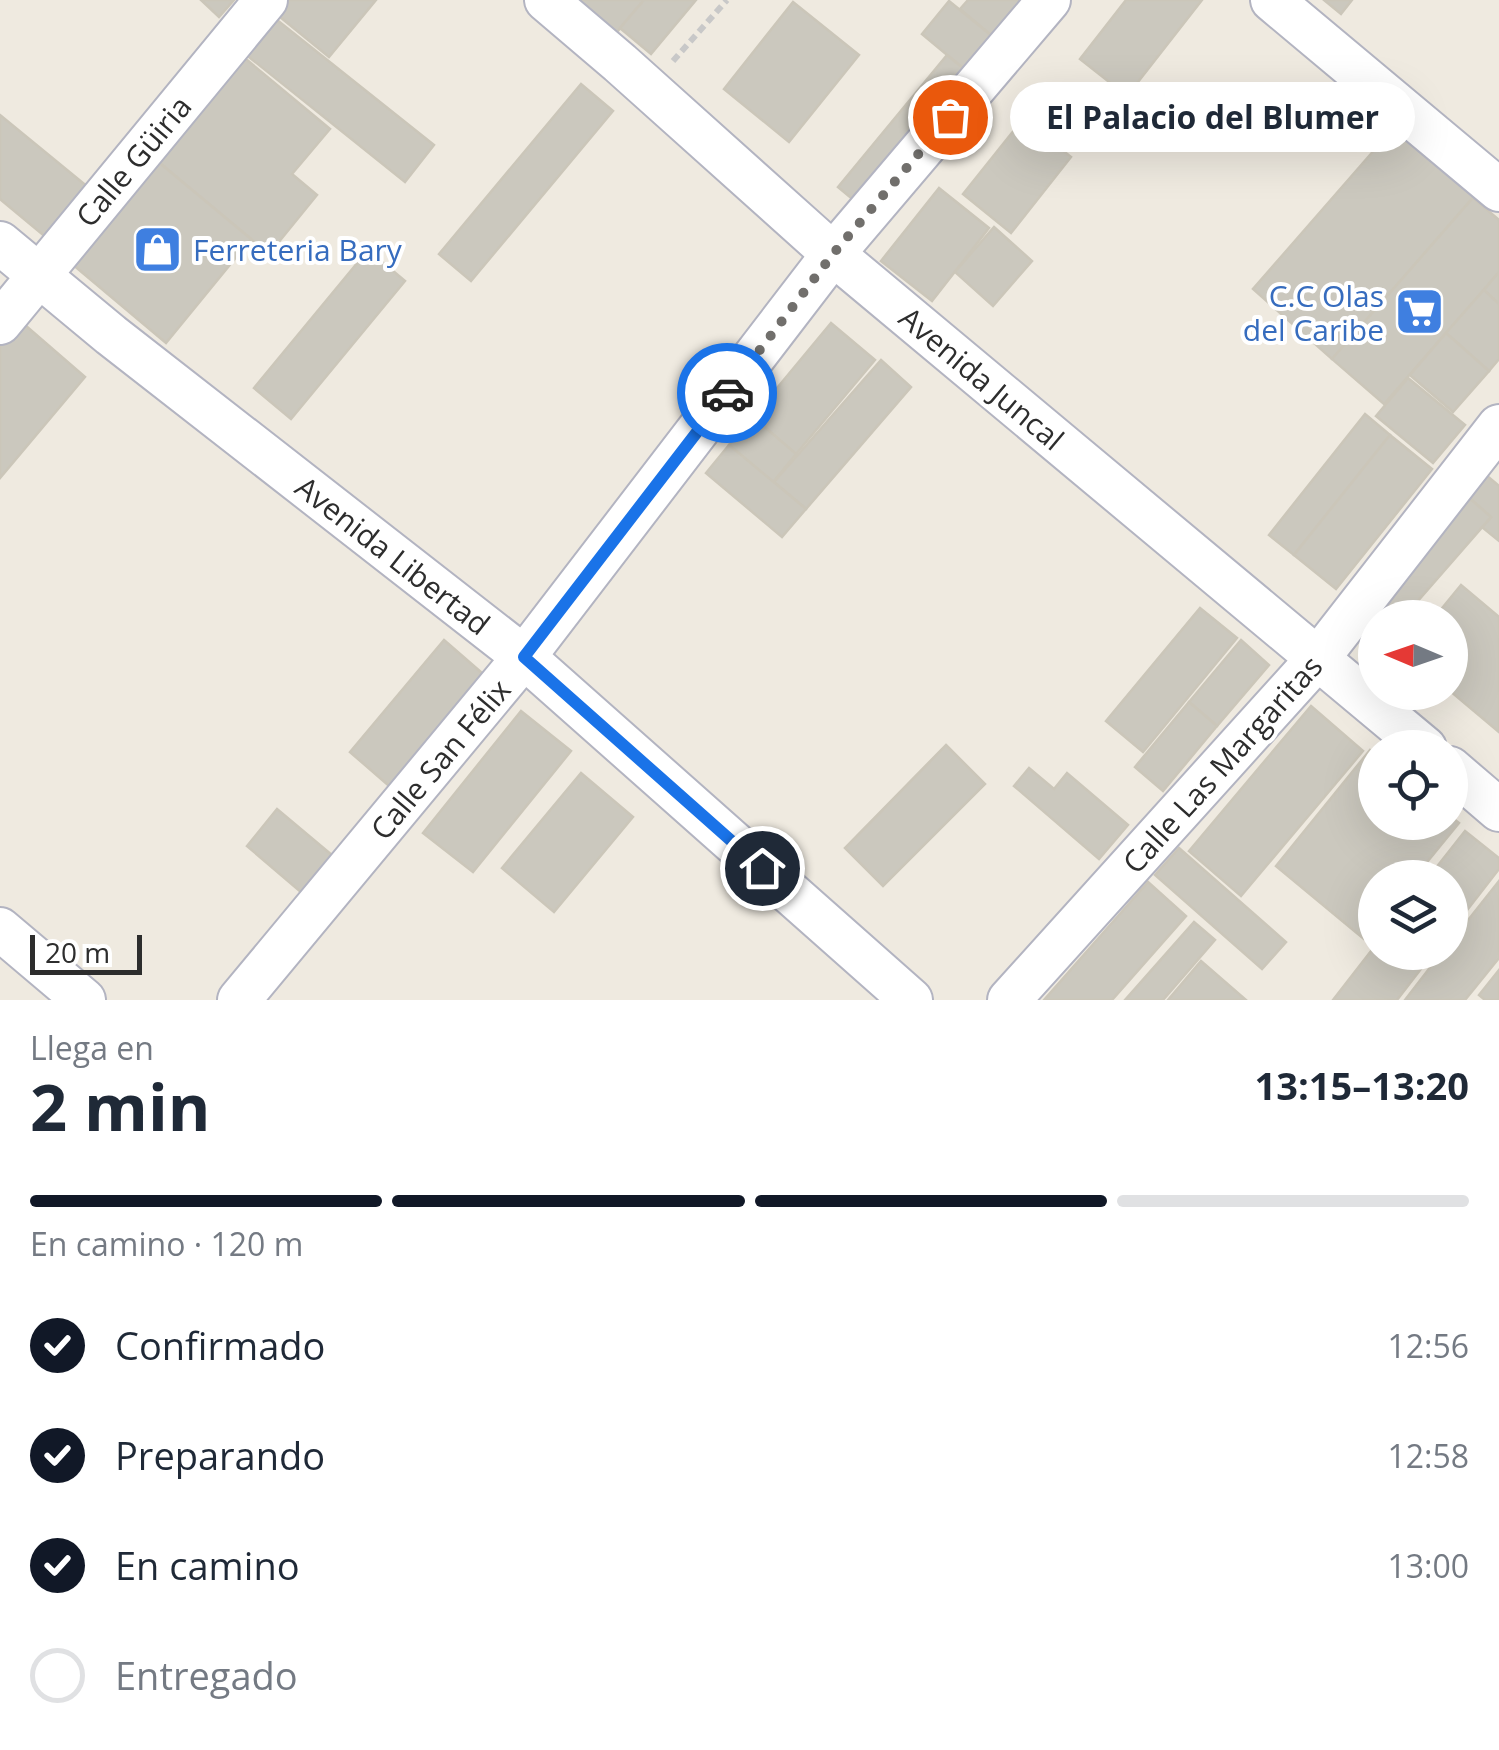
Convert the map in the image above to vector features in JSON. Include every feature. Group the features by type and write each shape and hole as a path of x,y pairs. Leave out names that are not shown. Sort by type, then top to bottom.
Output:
{"street":[{"name":"Calle Güiria","path":"0,322 266,0"},
{"name":"Avenida Juncal","path":"546,0 833,254 1404,730"},
{"name":"Calle San Félix","path":"239,1000 524,657 833,254 1050,0"},
{"path":"1272,0 1499,190"},
{"name":"Avenida Libertad","path":"0,243 111,335 524,657 910,1000"},
{"name":"Calle Las Margaritas","path":"1010,1000 1319,657 1499,426"},
{"path":"1468,783 1499,810"},
{"path":"0,929 84,1000"}],"path":[{"path":"649,88 727,0"}],"building":[{"path":"201,0 234,0 219,17"},
{"path":"284,0 376,0 329,57 274,12"},
{"path":"578,0 644,0 617,32"},
{"path":"644,0 696,0 651,54 620,28"},
{"path":"968,0 1031,0 998,41 960,9"},
{"path":"1126,0 1202,0 1127,96 1080,59"},
{"path":"1324,0 1352,0 1341,14"},
{"path":"949,1 998,41 970,74 922,34"},
{"path":"793,2 859,55 789,142 724,89"},
{"path":"272,16 434,145 405,182 244,53"},
{"path":"235,50 330,129 292,174 317,195 269,254 150,155"},
{"path":"947,55 970,74 862,207 838,187"},
{"path":"581,84 613,111 471,281 439,254"},
{"path":"0,115 89,188 48,239 0,199"},
{"path":"1023,119 1071,157 1011,233 963,194"},
{"path":"1397,124 1476,194 1332,359 1253,289"},
{"name":"Ferreteria Bary","path":"150,155 251,239 166,343 65,258"},
{"path":"939,188 989,228 932,301 881,261"},
{"name":"C.C Olas del Caribe","path":"1473,198 1499,220 1499,272 1384,404 1332,359"},
{"path":"994,227 1032,261 993,306 955,272"},
{"path":"368,250 405,281 291,419 254,388"},
{"path":"1499,272 1499,304 1484,290"},
{"path":"1484,290 1499,304 1499,359 1489,371 1446,333"},
{"path":"18,319 85,377 0,478 0,341"},
{"path":"831,323 875,360 796,454 753,417"},
{"path":"1446,333 1489,371 1453,412 1410,375"},
{"path":"881,360 911,387 806,509 774,482"},
{"path":"1408,378 1465,425 1433,463 1376,416"},
{"path":"1365,414 1390,435 1294,555 1269,535"},
{"path":"753,417 796,454 773,482 729,445"},
{"path":"1390,435 1432,469 1336,589 1294,555"},
{"path":"729,445 806,509 782,537 706,473"},
{"path":"1486,475 1499,486 1499,541 1482,527 1491,517 1467,496"},
{"path":"1467,496 1491,517 1419,600 1384,600"},
{"path":"1461,585 1499,617 1499,732 1468,706 1468,600 1449,600"},
{"path":"1200,608 1237,638 1143,752 1106,721"},
{"path":"444,640 490,680 396,792 350,752"},
{"path":"1241,640 1269,665 1217,726 1189,702"},
{"path":"1189,702 1217,726 1163,791 1135,767"},
{"path":"1311,706 1358,747 1358,757 1241,896 1189,851"},
{"path":"521,711 571,751 473,872 423,833"},
{"path":"946,745 985,784 883,886 845,848"},
{"path":"1358,765 1358,840 1445,840 1429,860 1358,860 1358,934 1276,866"},
{"path":"1029,768 1054,789 1067,773 1128,825 1099,859 1014,786"},
{"path":"581,773 633,817 554,912 502,868"},
{"path":"277,809 333,856 302,893 247,846"},
{"path":"1468,833 1499,858 1499,869 1468,909 1468,860 1442,860 1458,840 1468,840"},
{"path":"1179,848 1286,942 1262,969 1155,875"},
{"path":"1499,881 1499,958 1465,1000 1405,1000 1428,970 1468,970 1468,920"},
{"path":"1148,882 1186,916 1112,1000 1044,1000"},
{"path":"1194,922 1215,940 1163,1000 1125,1000"},
{"path":"1201,961 1246,1000 1168,1000"},
{"path":"1358,968 1420,970 1397,1000 1333,1000"},
{"path":"1499,970 1499,1000 1485,1000 1479,995"}],"way so far":[{"path":"727,393 833,254 950,117"}],"place":[{"name":"El Palacio del Blumer","path":"950,117"},
{"name":"Ferreteria Bary","path":"158,249"},
{"name":"C.C Olas del Caribe","path":"1419,312"}],"route":[{"path":"727,393 524,657 762,868"}]}
